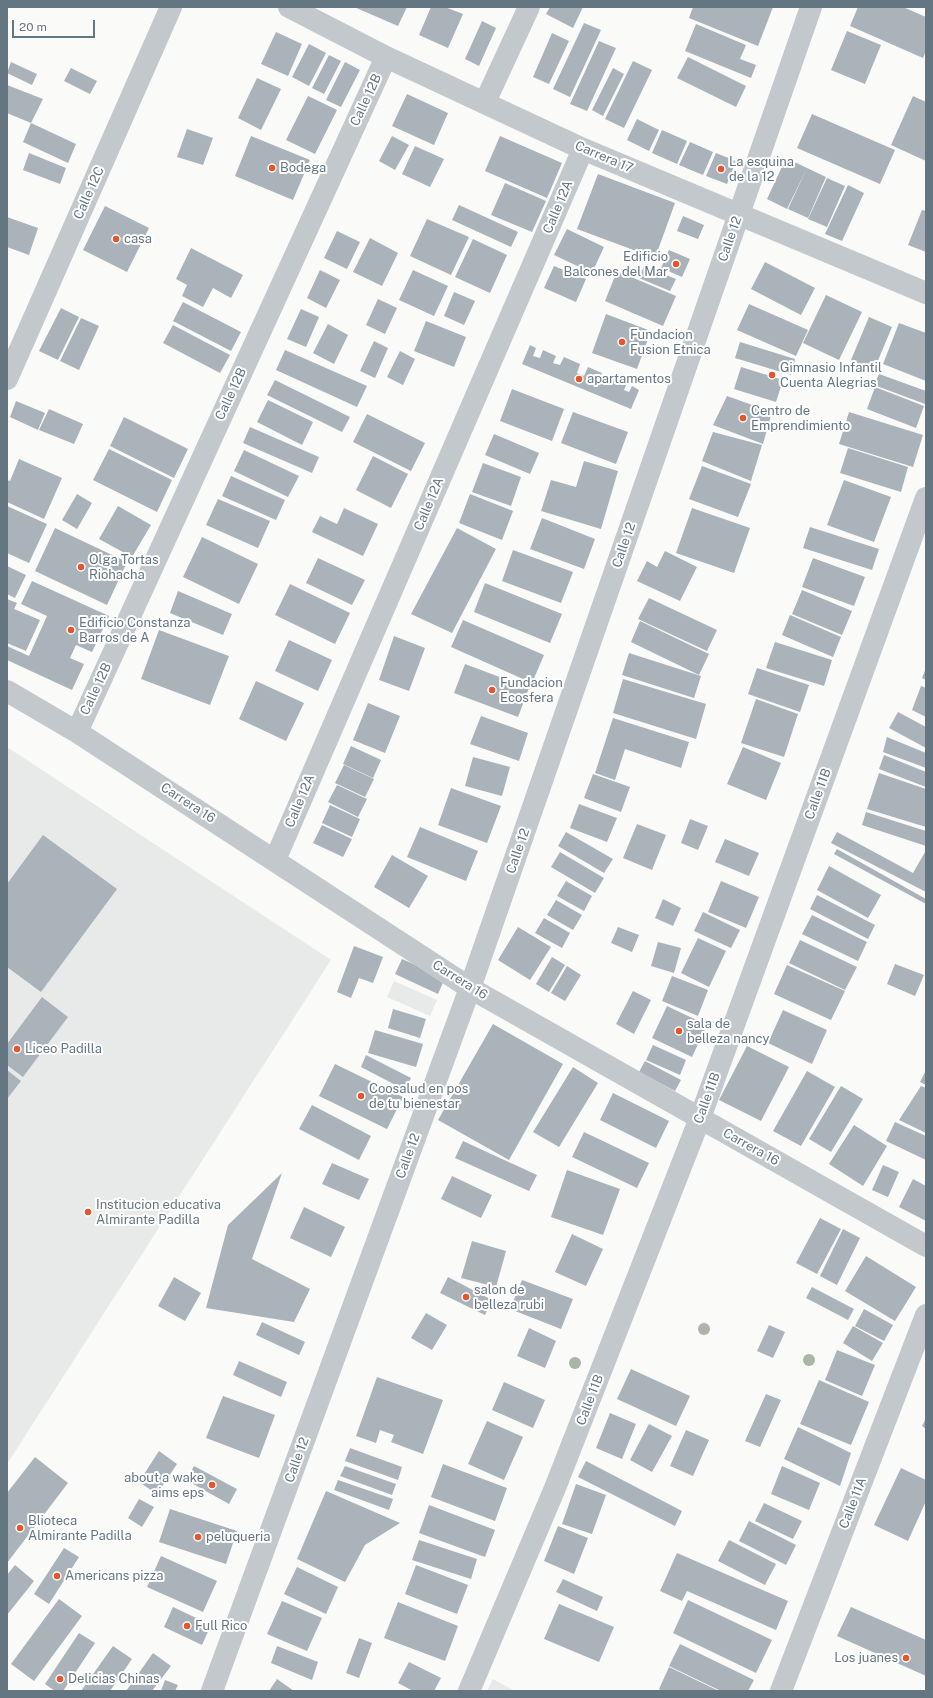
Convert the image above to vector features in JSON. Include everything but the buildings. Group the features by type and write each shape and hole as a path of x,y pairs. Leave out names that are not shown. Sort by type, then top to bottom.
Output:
{"street":[{"name":"Calle 12C","path":"7,379 171,7"},
{"name":"Carrera 17","path":"289,7 319,14 386,57 583,149 926,293"},
{"path":"485,102 529,7"},
{"name":"Calle 12","path":"212,1691 470,988 811,7"},
{"name":"Calle 12B","path":"76,732 386,57"},
{"name":"Calle 12A","path":"275,860 583,149"},
{"name":"Calle 11B","path":"469,1691 555,1488 700,1118 926,498"},
{"name":"Carrera 16","path":"7,691 76,732 470,988 926,1246"},
{"name":"Calle 11A","path":"781,1691 926,1314"}],"shaded area":[{"name":"Institucion educativa Almirante Padilla","path":"7,747 331,960 7,1464"},
{"path":"394,981 437,1000 430,1016 387,997"},
{"path":"493,1679 515,1691 487,1691"}],"place":[{"name":"Bodega","path":"272,168"},
{"name":"La esquina de la 12","path":"721,169"},
{"name":"casa","path":"116,239"},
{"name":"Edificio Balcones del Mar","path":"676,264"},
{"name":"Fundacion Fusion Etnica","path":"622,342"},
{"name":"Gimnasio Infantil Cuenta Alegrias","path":"772,375"},
{"name":"apartamentos","path":"579,379"},
{"name":"Centro de Emprendimiento","path":"743,418"},
{"name":"Olga Tortas Riohacha","path":"81,567"},
{"name":"Edificio Constanza Barros de A","path":"71,630"},
{"name":"Fundacion Ecosfera","path":"492,690"},
{"name":"sala de belleza nancy","path":"679,1031"},
{"name":"Liceo Padilla","path":"17,1049"},
{"name":"Coosalud en pos de tu bienestar","path":"361,1096"},
{"name":"Institucion educativa Almirante Padilla","path":"88,1212"},
{"name":"salon de belleza rubi","path":"466,1297"},
{"name":"about a wake aims eps","path":"212,1485"},
{"name":"Blioteca Almirante Padilla","path":"20,1528"},
{"name":"peluqueria","path":"198,1537"},
{"name":"Americans pizza","path":"57,1576"},
{"name":"Full Rico","path":"187,1626"},
{"name":"Los juanes","path":"906,1658"},
{"name":"Delicias Chinas","path":"60,1679"}]}
